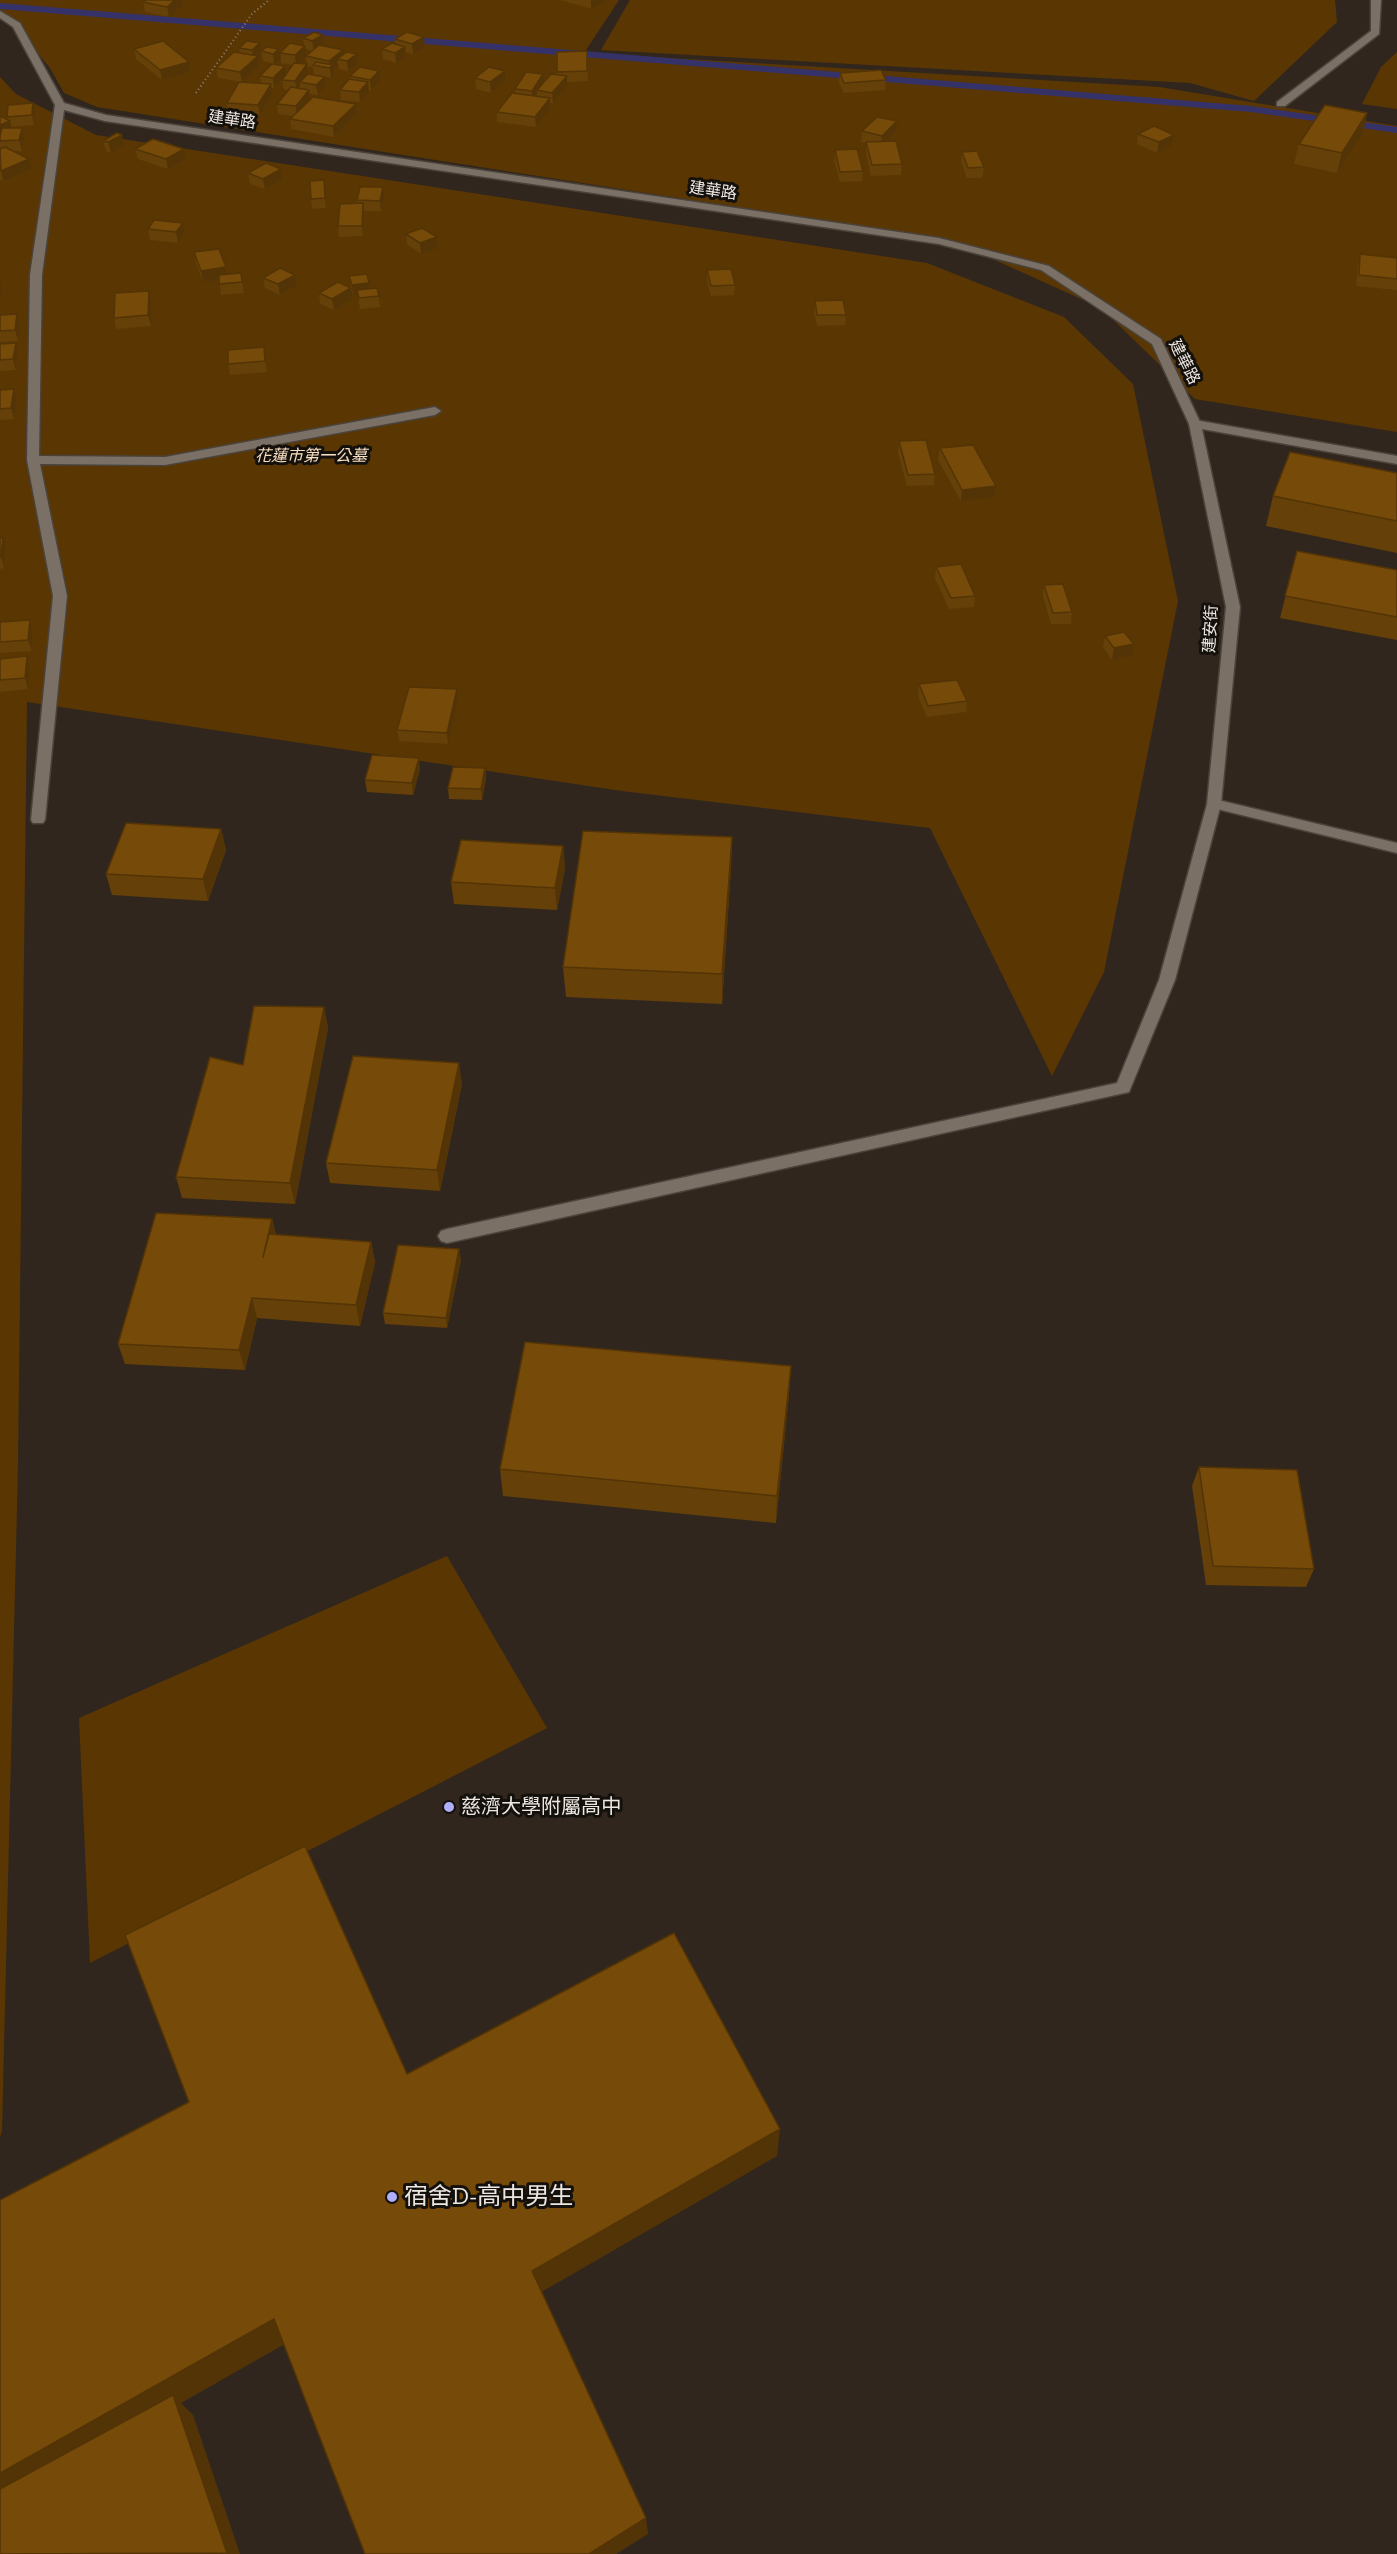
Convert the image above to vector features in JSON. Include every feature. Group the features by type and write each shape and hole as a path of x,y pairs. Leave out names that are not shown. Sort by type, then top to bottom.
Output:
{"street":[{"path":"1281,104 1376,32 1376,0"},
{"path":"0,14 17,25 60,105 36,275 33,460 60,596 38,820"},
{"name":"建華路","path":"60,105 105,118 939,241 1045,268 1157,342 1196,424"},
{"path":"33,460 165,461 435,411"},
{"path":"1196,424 1397,460"},
{"name":"建安街","path":"447,1236 1123,1088 1167,981 1214,804 1233,607 1196,424"},
{"path":"1214,804 1397,848"}],"path":[{"path":"171,128 238,33 269,0"}],"green space":[{"path":"0,0 619,0 584,53 1159,87 1397,126 1397,432 1195,399 1101,308 953,241 97,107 64,93 50,68 5,13 0,15"},
{"path":"630,0 1335,0 1337,22 1254,101 1190,83 601,50"},
{"path":"1397,52 1397,109 1362,104 1381,67"},
{"name":"花蓮市第一公墓","path":"0,77 16,94 96,135 927,263 1064,317 1133,384 1178,601 1104,972 1052,1076 930,828 622,791 27,702 18,1464 2,2131 0,2137"},
{"path":"447,1556 547,1728 90,1963 79,1718"}],"building":[{"path":"146,0 175,0 167,7 143,2"},
{"path":"314,32 323,35 312,41 303,38"},
{"path":"407,32 424,37 412,44 395,39"},
{"path":"163,41 189,62 160,70 134,49"},
{"path":"247,41 260,43 252,50 239,48"},
{"path":"290,43 305,46 295,55 280,53"},
{"path":"392,43 405,47 395,53 382,49"},
{"path":"319,45 343,50 329,61 306,56"},
{"path":"267,47 279,49 273,54 261,51"},
{"path":"587,51 587,71 557,72 557,52"},
{"path":"234,52 258,56 240,72 216,68"},
{"path":"347,52 357,54 347,61 337,59"},
{"path":"316,62 333,65 329,68 313,65"},
{"path":"294,63 307,64 295,81 282,80"},
{"path":"272,64 285,66 273,78 260,76"},
{"path":"360,67 379,71 370,80 350,76"},
{"path":"489,67 505,71 490,82 475,78"},
{"path":"881,70 886,80 844,83 840,73"},
{"path":"526,72 543,74 532,91 515,89"},
{"path":"308,74 325,77 316,85 300,82"},
{"path":"551,74 567,76 552,93 537,90"},
{"path":"349,79 368,82 359,92 340,90"},
{"path":"239,82 271,84 258,105 227,103"},
{"path":"291,87 309,90 296,106 277,104"},
{"path":"512,93 550,98 535,117 497,112"},
{"path":"313,97 356,104 333,126 290,119"},
{"path":"33,103 32,115 7,117 8,105"},
{"path":"1325,105 1367,113 1342,153 1299,144"},
{"path":"0,116 10,121 0,125"},
{"path":"877,117 897,121 882,136 862,131"},
{"path":"1154,126 1174,135 1159,142 1138,134"},
{"path":"2,128 22,128 19,140 0,141"},
{"path":"117,133 122,135 108,142 103,141"},
{"path":"153,139 184,149 166,159 135,149"},
{"path":"896,141 902,164 872,165 866,142"},
{"path":"5,147 29,159 1,171 0,149"},
{"path":"857,149 863,171 840,172 835,150"},
{"path":"977,151 984,167 968,168 962,152"},
{"path":"266,163 281,169 263,179 248,173"},
{"path":"324,180 325,198 311,199 310,181"},
{"path":"360,187 383,187 380,201 357,200"},
{"path":"363,203 362,226 338,226 340,204"},
{"path":"154,220 183,223 176,232 148,229"},
{"path":"422,228 437,237 420,243 406,234"},
{"path":"219,249 226,267 201,271 194,252"},
{"path":"1360,254 1397,258 1397,279 1359,275"},
{"path":"280,268 295,275 278,284 263,278"},
{"path":"731,269 735,285 711,286 707,270"},
{"path":"241,273 242,282 219,284 219,275"},
{"path":"367,274 369,283 352,285 349,276"},
{"path":"338,282 351,288 332,299 319,293"},
{"path":"377,288 379,296 359,298 357,290"},
{"path":"149,291 148,315 114,318 115,293"},
{"path":"843,300 846,315 817,315 815,301"},
{"path":"17,314 15,330 0,331 0,315"},
{"path":"16,343 13,359 0,360 0,344"},
{"path":"264,347 265,361 228,364 228,350"},
{"path":"14,389 11,408 0,409 0,390"},
{"path":"926,440 935,474 908,475 899,441"},
{"path":"973,445 996,486 962,490 940,448"},
{"path":"1290,452 1397,473 1397,521 1273,496"},
{"path":"0,538 3,538 1,557 0,557"},
{"path":"1297,551 1397,570 1397,617 1285,596"},
{"path":"961,564 975,596 951,598 936,567"},
{"path":"1063,584 1072,612 1053,613 1044,585"},
{"path":"30,620 28,640 0,642 0,622"},
{"path":"1124,632 1134,644 1114,648 1105,636"},
{"path":"27,656 25,678 0,680 0,659"},
{"path":"957,680 967,701 928,706 919,684"},
{"path":"409,687 457,689 447,733 397,730"},
{"path":"372,755 419,758 412,783 365,780"},
{"path":"453,767 485,768 481,789 448,788"},
{"path":"126,823 221,829 203,879 106,874"},
{"path":"583,831 732,837 722,974 563,967"},
{"path":"461,840 563,846 555,888 451,882"},
{"path":"254,1006 324,1007 290,1183 176,1177 210,1057 243,1065"},
{"path":"353,1056 459,1063 437,1170 326,1163"},
{"path":"156,1213 272,1219 263,1257 269,1234 371,1242 356,1305 252,1298 239,1350 118,1344"},
{"path":"398,1245 459,1249 446,1318 383,1313"},
{"path":"525,1342 791,1366 777,1496 500,1469"},
{"path":"1199,1467 1297,1470 1314,1569 1213,1566"},
{"name":"宿舍D-高中男生","path":"305,1846 407,2074 674,1933 780,2129 532,2271 646,2518 589,2554 365,2554 274,2319 0,2473 0,2200 189,2102 125,1935"},
{"path":"173,2395 227,2553 0,2554 0,2489"}],"waterway":[{"path":"0,6 1251,109 1397,130"}],"place":[{"name":"慈濟大學附屬高中","path":"449,1807"},
{"name":"宿舍D-高中男生","path":"392,2197"}]}
